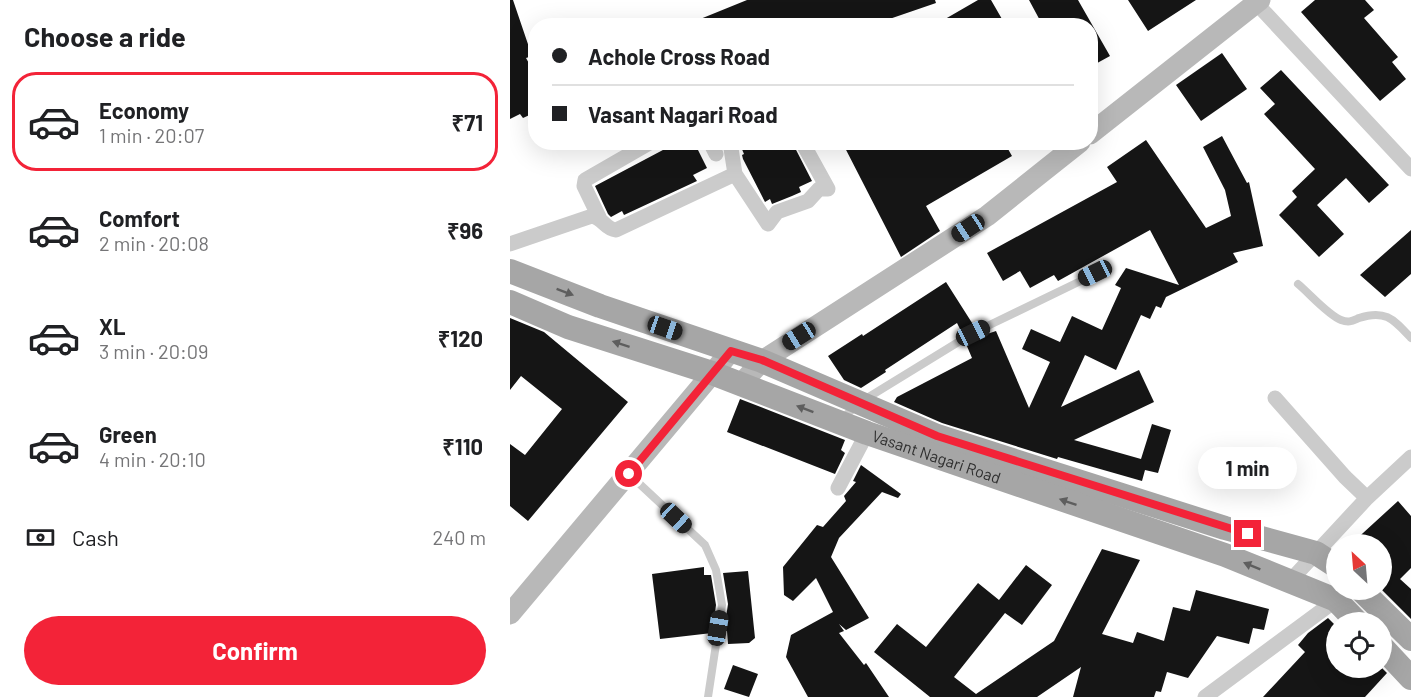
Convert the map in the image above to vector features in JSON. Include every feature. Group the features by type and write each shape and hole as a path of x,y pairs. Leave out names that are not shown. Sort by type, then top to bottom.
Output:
{"main road":[{"name":"Vasant Nagari Road","path":"510,272 600,306 762,360 937,436 1225,528 1316,553 1326,560"},
{"name":"Vasant Nagari Road","path":"510,302 567,327 712,373 867,433 1225,555 1326,596"},
{"name":"Vasant Nagari Road","path":"1336,600 1347,612"},
{"path":"1371,600 1411,639"},
{"path":"1392,658 1411,678"}],"street":[{"path":"1098,128 1258,1 1411,169"},
{"path":"637,150 585,180 584,186 609,229 616,230 735,174"},
{"path":"731,150 735,174 768,224 777,212 808,201 819,189 828,189 806,150"},
{"path":"740,385 762,360 987,216 1070,150"},
{"path":"510,244 592,216 600,217"},
{"path":"510,614 731,351"},
{"path":"1275,398 1367,498"},
{"path":"838,488 867,433"},
{"path":"1290,581 1367,498 1411,458"},
{"path":"1204,697 1336,600"}],"lane":[{"path":"838,422 859,403 973,333 1095,273"},
{"path":"1298,284 1339,319 1350,322 1362,317 1377,315 1392,318 1411,338"},
{"path":"629,474 705,545 716,570 722,605 708,697"}],"building":[{"path":"510,0 513,0 528,44 528,57 526,58 528,62 528,116 523,118 520,114 510,119"},
{"path":"747,0 935,0 936,3 892,18 703,18"},
{"path":"978,0 991,0 1001,18 947,18"},
{"path":"1029,0 1078,0 1088,18 1039,18"},
{"path":"1128,0 1196,0 1148,31"},
{"path":"1315,0 1365,0 1374,10 1364,18 1398,57 1392,62 1406,79 1380,101 1301,12"},
{"path":"1098,35 1110,56 1098,63"},
{"path":"1222,53 1247,89 1201,121 1176,85"},
{"path":"1281,70 1389,185 1369,203 1346,178 1317,205 1344,234 1319,257 1279,215 1297,197 1292,191 1315,169 1264,114 1275,104 1260,88"},
{"path":"1222,136 1247,183 1249,182 1263,246 1233,253 1238,262 1166,297 1161,308 1156,306 1150,319 1141,315 1116,370 1085,355 1061,407 1139,370 1154,402 1074,440 1141,459 1152,424 1171,430 1158,473 1145,470 1142,481 1058,457 1057,459 942,423 894,402 897,397 972,358 966,344 996,331 1029,408 1050,362 1022,349 1031,329 1060,342 1072,316 1102,330 1121,288 1115,285 1126,268 1179,285 1150,230 1058,281 1054,275 1030,288 1020,271 1003,281 987,253 1117,182 1107,167 1146,140 1206,228 1231,216 1225,190 1203,147"},
{"path":"663,150 698,150 707,168 693,175 697,181 624,215 622,211 611,217 608,214 595,186"},
{"path":"742,150 796,150 812,181 799,187 801,192 772,204 770,199 765,202 743,159"},
{"path":"846,150 1009,150 1012,156 926,206 940,231 901,257"},
{"path":"1411,230 1411,274 1385,297 1360,275"},
{"path":"946,282 974,326 962,333 957,323 861,388 844,380 828,356"},
{"path":"510,318 544,332 628,402 528,521 510,506 510,444 525,455 562,409 521,376 510,390"},
{"path":"740,399 845,440 841,450 845,453 835,474 727,432"},
{"path":"861,465 901,494 898,498 882,492 839,538 831,557 869,618 846,630 839,624 844,631 839,633 864,665 866,663 889,697 808,697 786,657 791,635 833,612 816,578 793,601 784,595 783,567 817,525 823,527 846,501 844,496 856,482 853,481"},
{"path":"1398,501 1411,516 1411,568 1400,579 1411,589 1411,619 1392,600 1392,534 1362,534"},
{"path":"1102,549 1140,560 1102,634 1133,643 1137,632 1164,641 1173,607 1190,611 1196,590 1269,609 1264,630 1253,628 1249,644 1217,636 1188,678 1167,672 1161,692 1156,691 1154,697 1073,697 1081,667 1037,697 930,697 874,652 897,624 926,647 978,583 999,600 1026,565 1052,585 1022,625 1005,613 954,677 976,694 1054,641"},
{"path":"704,567 704,575 711,575 716,605 712,633 660,639 652,574"},
{"path":"748,571 755,638 749,643 728,644 727,631 724,631 728,604 723,573"},
{"path":"1326,620 1326,678 1382,678 1365,697 1263,697 1305,652 1298,645 1308,633"},
{"path":"733,665 758,674 749,697 724,689"}],"route":[{"path":"629,474 731,351 762,360 937,436 1248,534"}]}
